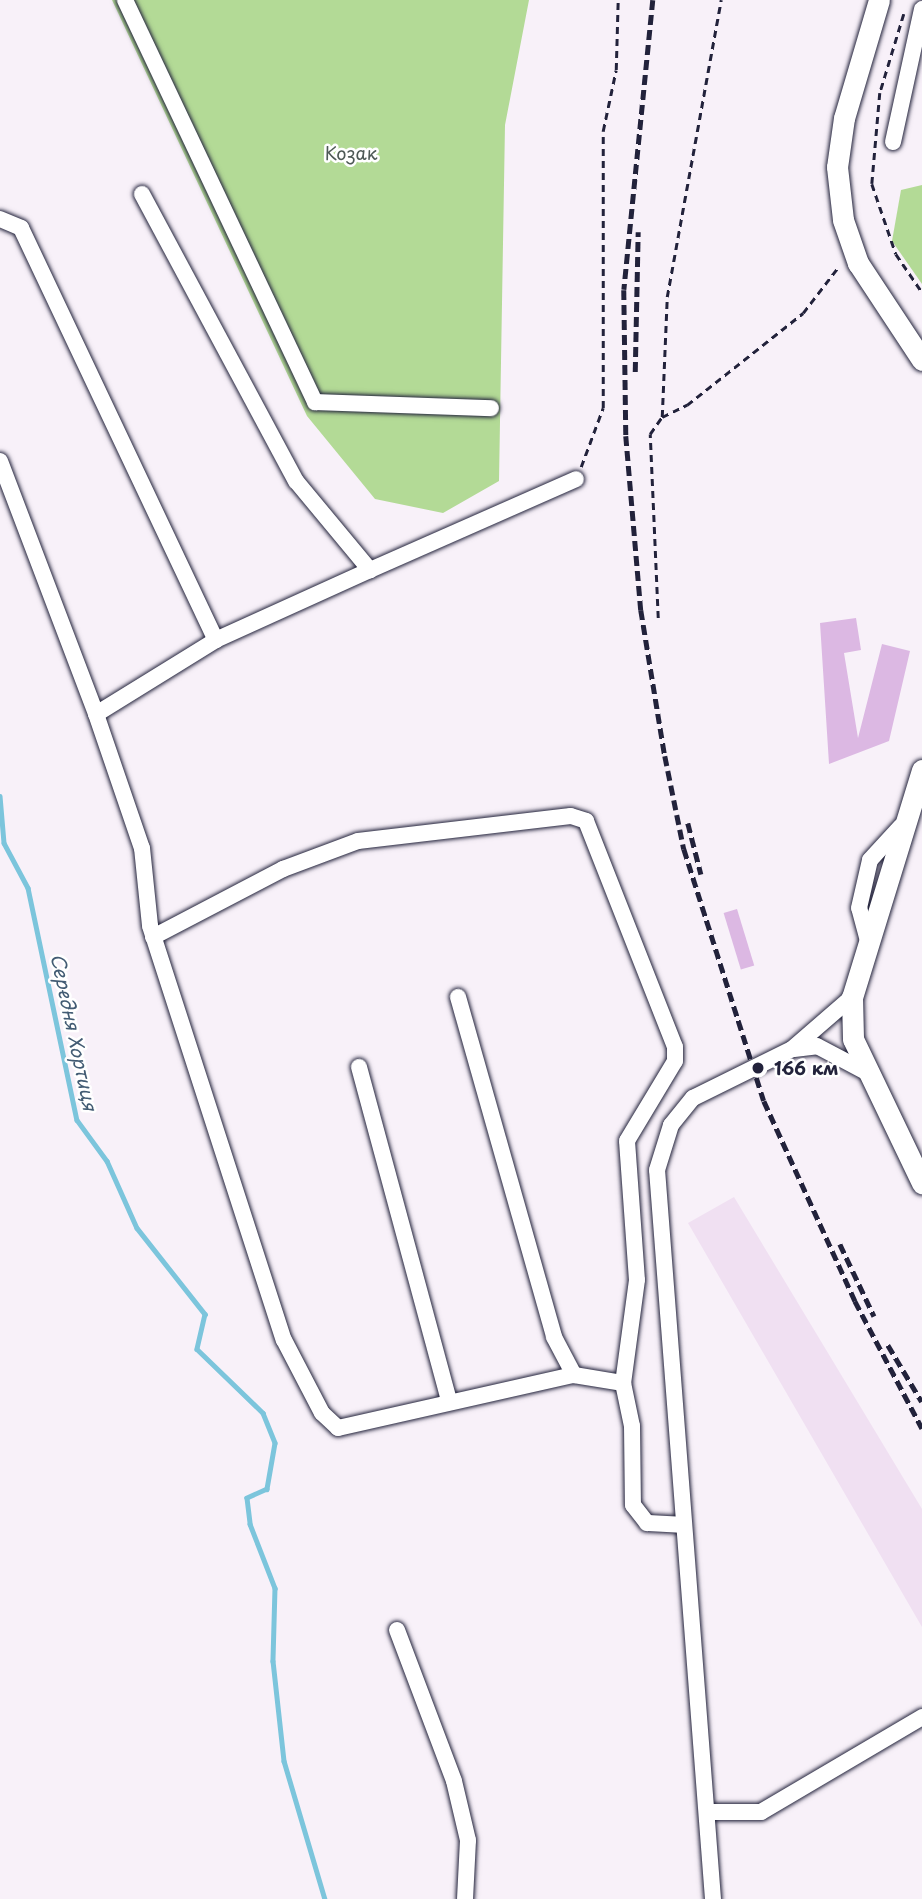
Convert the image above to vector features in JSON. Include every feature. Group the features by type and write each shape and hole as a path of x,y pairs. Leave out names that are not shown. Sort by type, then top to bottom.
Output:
{"main road":[{"path":"879,0 844,118 837,167 843,220 858,263 922,360"},
{"path":"922,770 901,826 852,997 853,1039 922,1183"}],"street":[{"path":"125,0 315,402 491,408"},
{"path":"893,142 922,9"},
{"path":"142,194 296,481 370,570"},
{"path":"0,219 21,229 216,640"},
{"path":"0,461 130,800 153,936 284,1340 322,1413 338,1428 365,1426 449,1401 574,1375 623,1383"},
{"path":"96,714 216,640 576,479"},
{"path":"153,936 283,869 358,841 571,816 586,821 675,1047 675,1061 627,1141 637,1280 623,1383 632,1426 633,1505 647,1523 682,1525"},
{"path":"458,996 554,1337 574,1375"},
{"path":"713,1899 657,1186 661,1150 693,1098 792,1049 852,997"},
{"path":"792,1049 817,1046 868,1073"},
{"path":"359,1067 449,1401"},
{"path":"397,1630 454,1781 468,1840 465,1899"},
{"path":"708,1812 761,1812 922,1717"}],"path":[{"path":"576,479 603,408 603,131 615,70 618,0"},
{"path":"662,417 667,297 721,0"},
{"path":"658,618 650,434 662,417 687,405 803,313 844,261"}],"shaded area":[{"path":"734,1197 922,1509 922,1627 688,1223"}],"green space":[{"name":"Козак","path":"112,0 529,0 505,125 499,481 443,513 375,499 307,416"},
{"path":"922,185 922,284 892,241 901,190"}],"building":[{"path":"856,618 861,650 844,653 858,738 882,644 910,651 889,741 829,764 820,623"},
{"path":"737,909 754,965 741,970 724,913"}],"waterway":[{"name":"Середня Хортиця","path":"0,796 4,843 28,888 77,1120 107,1161 137,1228 205,1314 197,1349 263,1413 275,1443 267,1489 247,1498 250,1524 275,1588 273,1661 284,1761 325,1899"}],"railway":[{"path":"653,0 624,290 626,436 641,610 665,756 684,849 764,1101 855,1301 922,1428"},
{"path":"635,372 638,232"},
{"path":"688,823 701,874"},
{"path":"840,1244 874,1316"},
{"path":"888,1345 922,1402"}],"place":[{"name":"166 км","path":"758,1068"}]}
